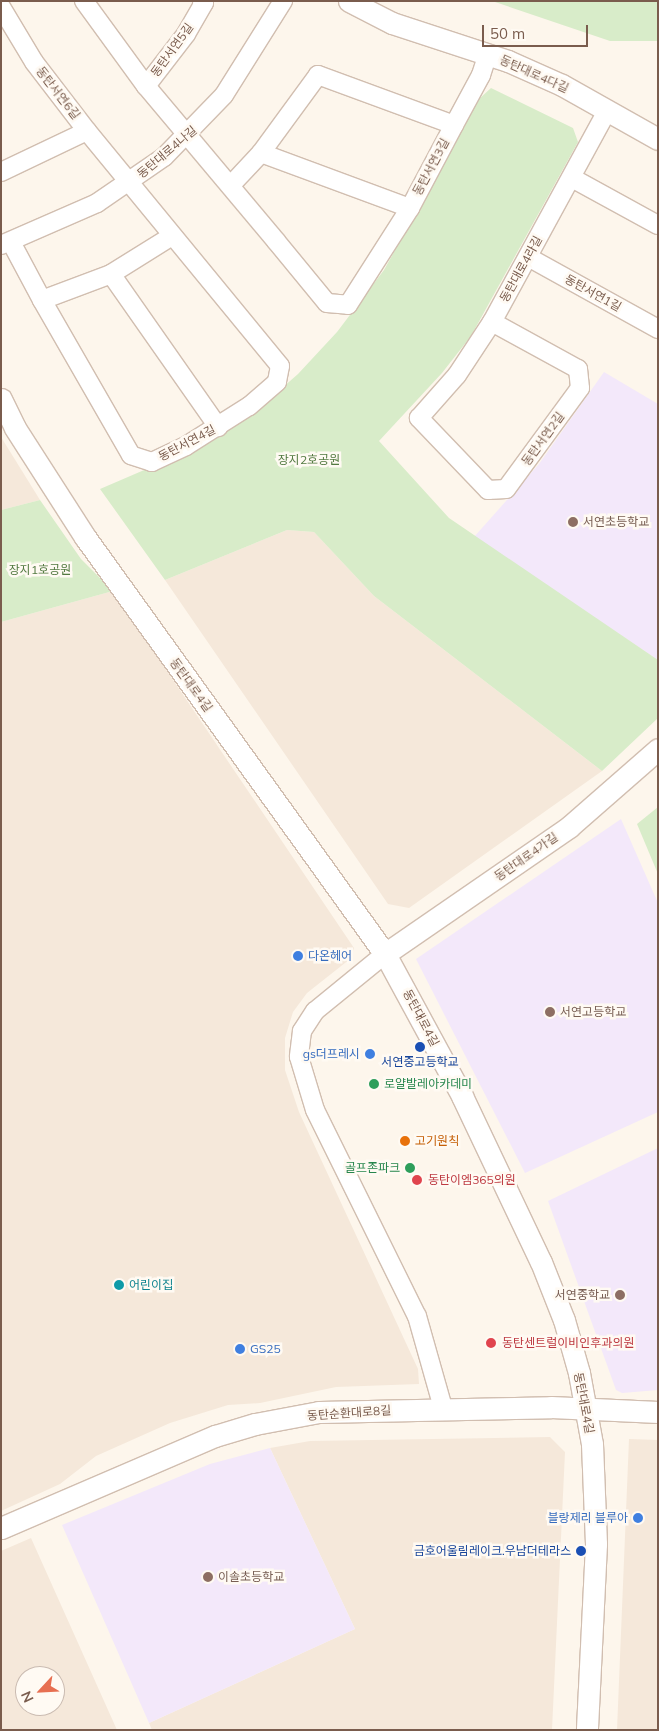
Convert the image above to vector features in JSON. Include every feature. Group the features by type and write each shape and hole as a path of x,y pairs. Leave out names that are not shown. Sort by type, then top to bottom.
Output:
{"street":[{"name":"동탄서연5길","path":"84,1 146,86 186,34 204,3 202,1"},
{"name":"동탄대로4나길","path":"6,244 70,217 129,184 188,136 240,73 284,1"},
{"name":"동탄대로4다길","path":"349,1 392,23 488,54 562,85 658,139"},
{"name":"동탄서연6길","path":"1,7 6,27 87,131 1,172"},
{"path":"454,125 481,75 488,54"},
{"name":"동탄서연3길","path":"146,86 327,303 348,304 410,208 454,125 318,75 261,153 230,186"},
{"name":"동탄대로4라길","path":"420,418 456,375 492,322 607,111"},
{"name":"동탄서연4길","path":"6,244 42,300 132,455 152,462 218,427 277,382 280,366 87,131"},
{"path":"261,153 410,208"},
{"path":"572,178 658,225"},
{"path":"42,300 111,274 172,236"},
{"name":"동탄서연1길","path":"528,257 658,329"},
{"path":"111,274 218,427"},
{"name":"동탄서연2길","path":"420,418 488,490 506,489 544,440 580,388 578,369 492,322"},
{"name":"동탄대로4길","path":"1,399 15,428 85,537 385,954 462,1096 541,1262 564,1320 586,1409 592,1444 596,1544 587,1730"},
{"name":"동탄대로4가길","path":"385,954 569,827 658,749"},
{"path":"385,954 315,1011 302,1031 299,1057 315,1110 417,1316 443,1408"},
{"name":"동탄순환대로8길","path":"1,1528 167,1455 255,1424 319,1412 443,1408 586,1409 658,1412"}],"shaded area":[{"name":"서연초등학교","path":"604,372 658,404 658,660 474,537 539,464"},
{"path":"1,437 40,500 1,510"},
{"path":"287,530 314,532 374,596 602,771 409,908 388,904 165,580"},
{"path":"113,591 354,948 350,959 307,993 293,1012 285,1038 285,1070 299,1112 418,1369 419,1384 336,1387 260,1403 228,1405 170,1423 96,1456 60,1484 1,1511 1,622"},
{"name":"서연고등학교","path":"621,819 658,903 658,1112 525,1173 416,959"},
{"name":"서연중학교","path":"658,1148 658,1390 622,1393 616,1390 548,1201"},
{"path":"550,1437 565,1452 552,1730 152,1730 149,1723 355,1629 270,1448 310,1441"},
{"path":"629,1439 658,1440 658,1730 617,1730"},
{"name":"이솔초등학교","path":"270,1448 355,1629 149,1723 62,1525 210,1464"},
{"path":"31,1538 117,1730 1,1730 1,1551"}],"green space":[{"path":"492,1 658,1 658,41 610,41"},
{"name":"장지2호공원","path":"491,88 573,128 578,142 471,336 442,373 379,441 449,518 658,660 658,718 602,771 374,596 314,532 287,530 165,580 100,489 214,440 250,416 298,374 337,332 384,270 479,99"},
{"name":"장지1호공원","path":"40,500 81,559 113,591 1,622 1,510"},
{"path":"658,807 658,874 637,824"}],"place":[{"name":"서연초등학교","path":"573,522"},
{"name":"다온헤어","path":"298,956"},
{"name":"서연고등학교","path":"550,1012"},
{"name":"서연중고등학교","path":"420,1047"},
{"name":"gs더프레시","path":"370,1054"},
{"name":"로얄발레아카데미","path":"374,1084"},
{"name":"고기원칙","path":"405,1141"},
{"name":"골프존파크","path":"410,1168"},
{"name":"동탄이엠365의원","path":"417,1180"},
{"name":"어린이집","path":"119,1285"},
{"name":"서연중학교","path":"620,1295"},
{"name":"동탄센트럴이비인후과의원","path":"491,1343"},
{"name":"GS25","path":"240,1349"},
{"name":"블랑제리 블루아","path":"638,1518"},
{"name":"금호어울림레이크.우남더테라스","path":"581,1551"},
{"name":"이솔초등학교","path":"208,1577"}]}
